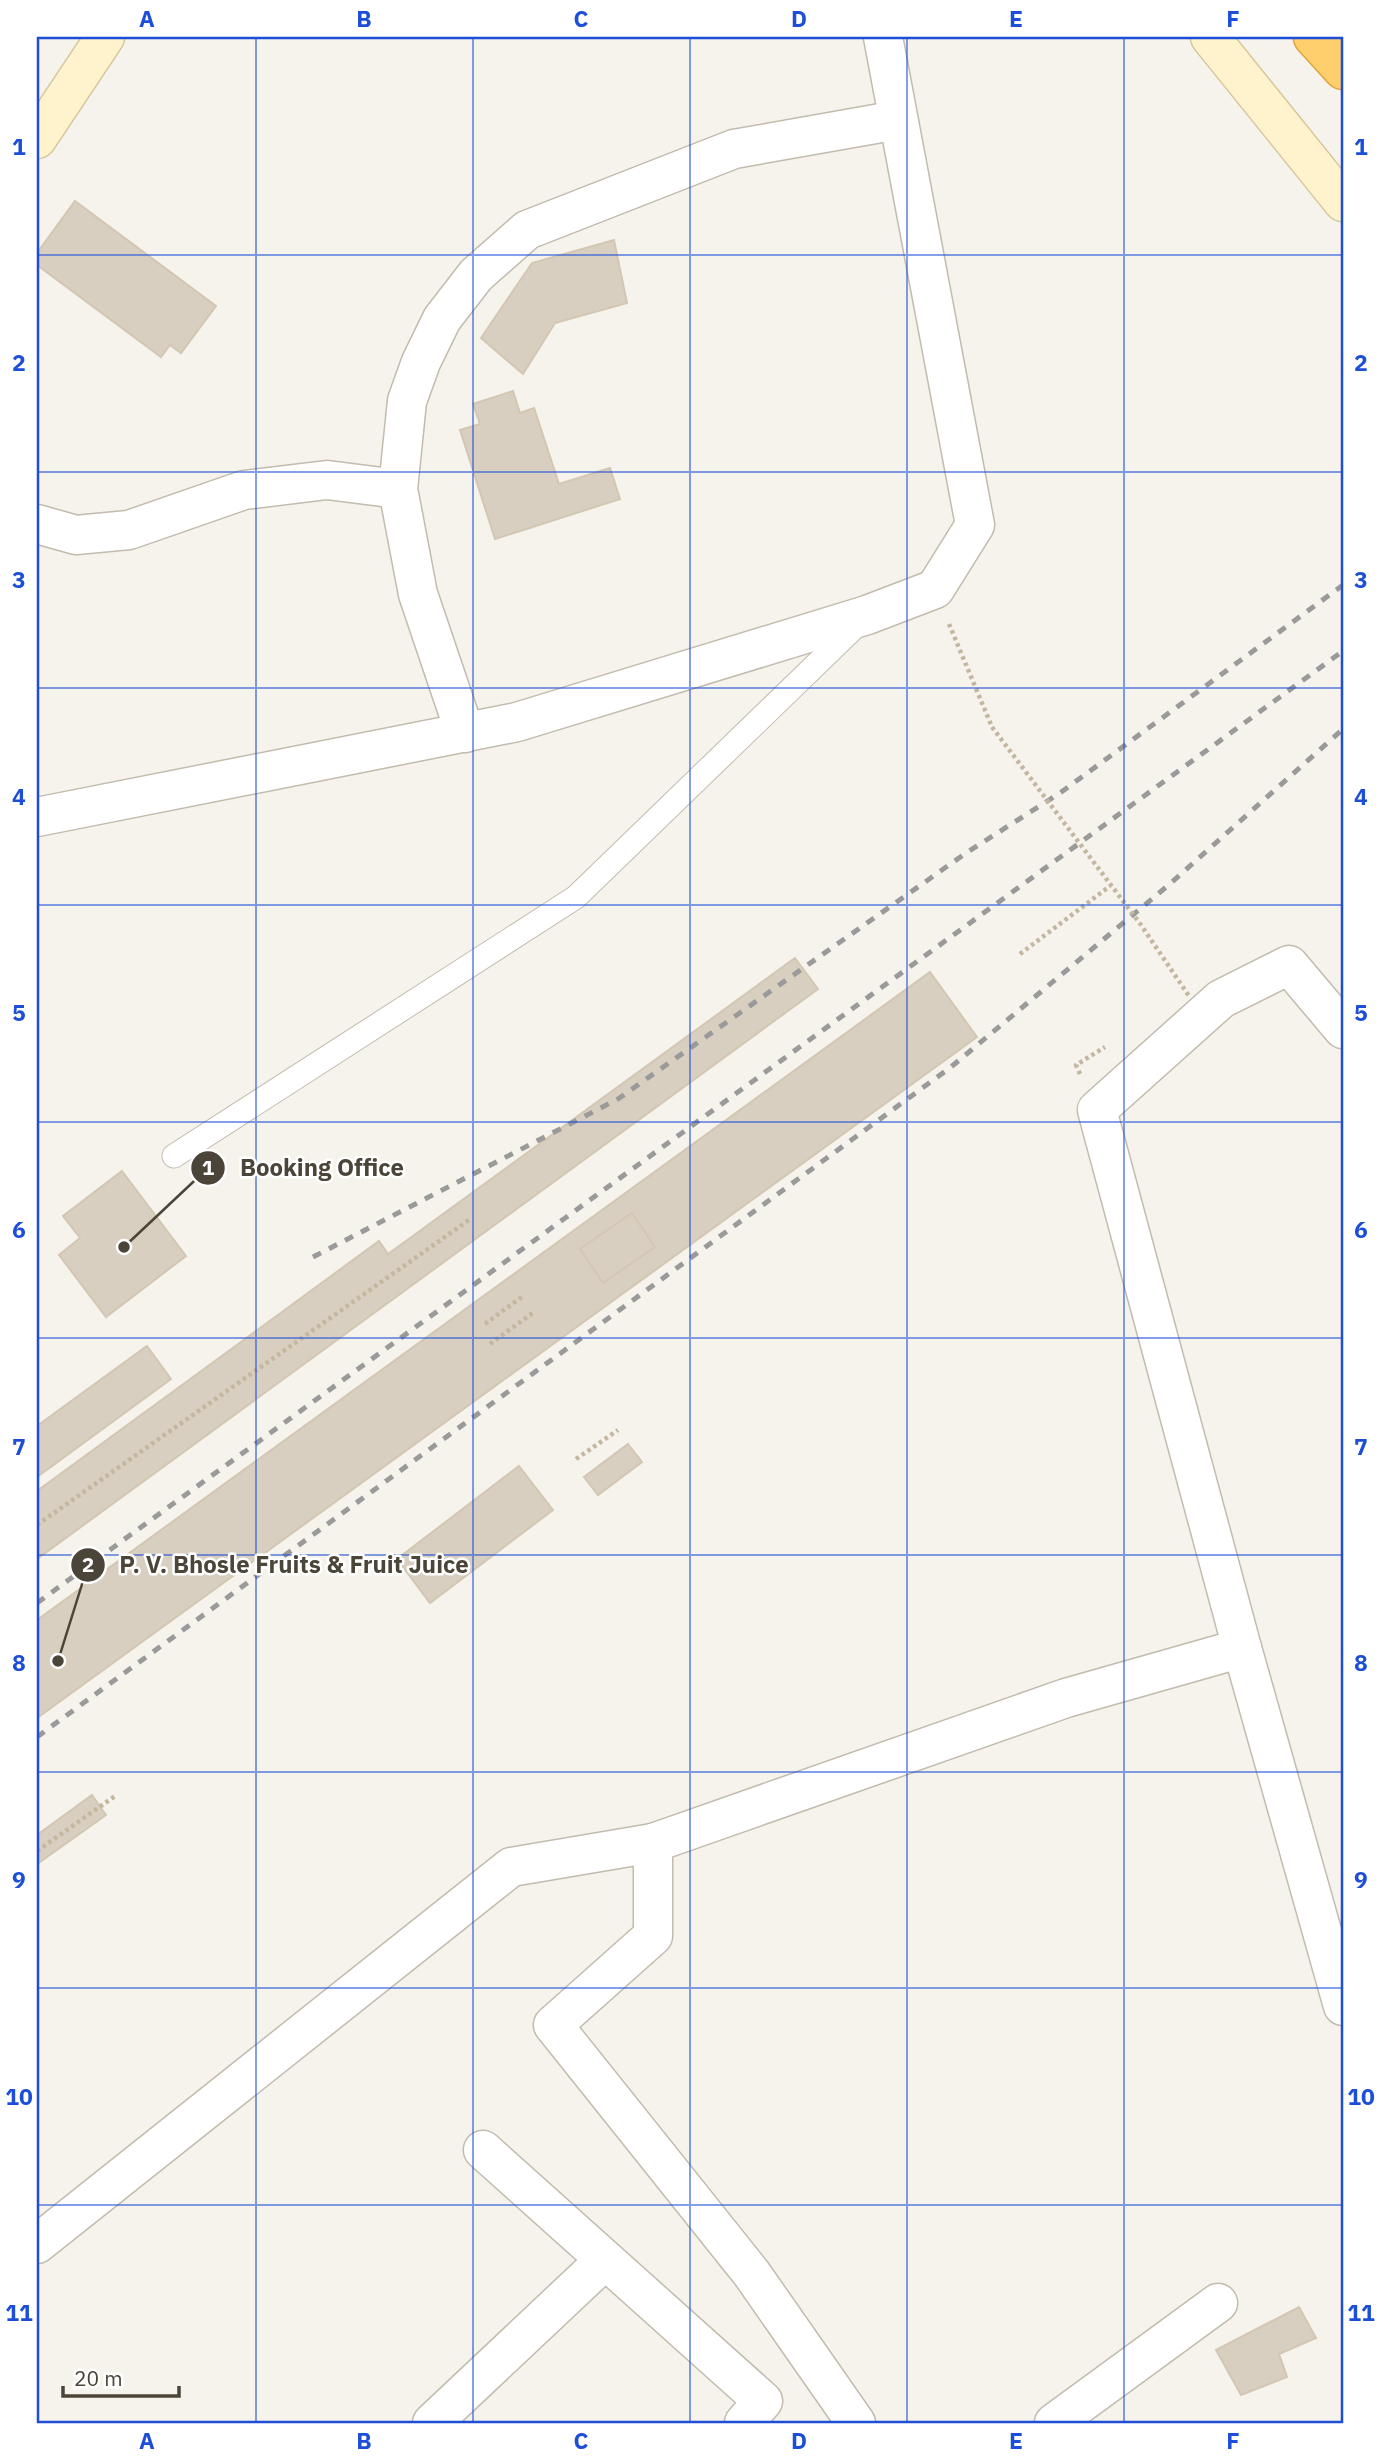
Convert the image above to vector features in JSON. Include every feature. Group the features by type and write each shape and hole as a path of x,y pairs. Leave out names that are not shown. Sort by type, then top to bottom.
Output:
{"highway":[{"path":"1313,37 1343,70"}],"main road":[{"path":"37,139 105,37"},
{"path":"1210,37 1343,202"}],"street":[{"path":"37,817 517,722 867,615 935,589 975,525 883,37"},
{"path":"465,733 418,594 398,489 407,401 421,362 442,319 477,275 527,230 734,149 898,120"},
{"path":"37,524 76,535 129,530 244,490 327,480 398,489"},
{"path":"1343,1029 1289,965 1221,999 1097,1110 1242,1648 1343,2006"},
{"path":"37,2244 511,1867 653,1843 1066,1698 1242,1648"},
{"path":"653,1843 653,1936 553,2025 752,2274 856,2423"},
{"path":"483,2150 763,2401 744,2423"},
{"path":"432,2423 605,2260"},
{"path":"1054,2423 1218,2303"}],"lane":[{"path":"174,1156 576,897 867,615"}],"path":[{"path":"935,589 992,727 1141,925 1189,996"},
{"path":"1020,954 1110,886"},
{"path":"37,1525 469,1220"},
{"path":"485,1324 523,1296"},
{"path":"490,1344 534,1312"},
{"path":"576,1459 618,1430"},
{"path":"37,1851 115,1796"}],"building":[{"path":"75,201 216,306 181,353 170,345 161,357 37,265 37,253"},
{"path":"614,240 627,303 555,323 523,374 481,338 532,263"},
{"path":"513,391 520,413 534,408 559,484 610,468 620,499 495,539 460,430 480,424 473,404"},
{"path":"795,958 818,989 37,1559 37,1491 379,1241 388,1254"},
{"path":"930,972 977,1037 37,1718 37,1620"},
{"path":"122,1171 186,1256 106,1317 59,1255 80,1238 63,1216"},
{"path":"632,1213 655,1247 603,1283 580,1249"},
{"path":"147,1346 171,1379 37,1477 37,1426"},
{"path":"628,1444 642,1462 598,1495 584,1477"},
{"path":"519,1466 553,1510 430,1603 397,1559"},
{"path":"92,1795 106,1815 37,1864 37,1835"},
{"path":"1299,2307 1316,2338 1279,2354 1287,2377 1241,2395 1216,2350"}],"railway":[{"path":"313,1257 618,1099 966,853 1060,793 1343,585"},
{"path":"37,1603 1343,651"},
{"path":"37,1737 951,1067 1171,883 1343,729"}],"place":[{"name":"Booking Office","path":"124,1247"},
{"name":"P. V. Bhosle Fruits & Fruit Juice","path":"58,1661"}]}
